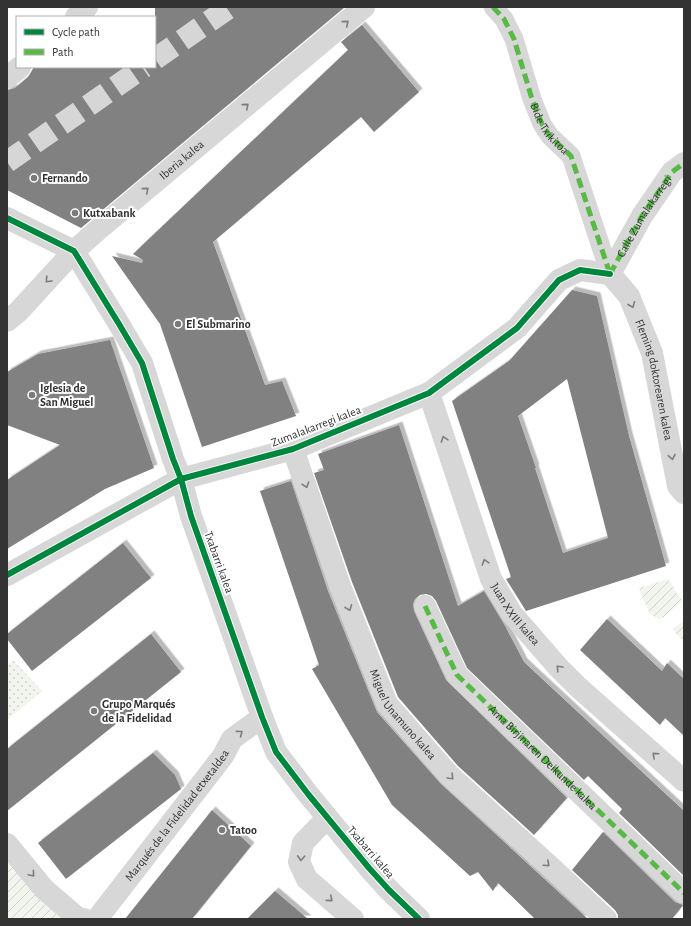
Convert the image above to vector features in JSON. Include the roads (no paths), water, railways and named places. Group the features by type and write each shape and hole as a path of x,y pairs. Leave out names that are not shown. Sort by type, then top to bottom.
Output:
{"street":[{"path":"77,16 87,7"},
{"name":"Iberia kalea","path":"7,321 18,312 74,252 100,228 364,7"},
{"name":"Bide Txikitoa","path":"494,7 504,20 514,39 532,99 542,124 550,136 571,156 610,274"},
{"path":"7,78 19,68"},
{"name":"Calle Zumalakarregi","path":"610,274 642,216 672,172 684,162"},
{"name":"Txabarri kalea","path":"7,218 74,252 106,300 142,364 181,479 191,516 262,717 276,752 328,818 384,884 419,919"},
{"name":"Zumalakarregi kalea","path":"7,575 181,479 293,449 429,393 518,328 559,280 580,270 610,274"},
{"name":"Fleming doktorearen kalea","path":"610,274 629,296 652,353 678,486 684,493"},
{"name":"Juan XXIII kalea","path":"429,393 491,579 512,614 558,667 578,687 684,781"},
{"name":"Miguel Unamuno kalea","path":"293,449 340,586 387,704 449,776 556,871 606,919"},
{"name":"Ama Birjinaren Deikunde kalea","path":"425,606 458,675 684,893"},
{"name":"Marqués de la Fidelidad etxetaldea","path":"97,919 223,756 232,739 262,717"},
{"path":"328,818 303,843 299,862 307,878 353,919"},
{"path":"7,844 44,889 78,918 84,919"}],"tunnel":[{"path":"156,58 230,7"},
{"path":"7,162 143,68"}],"place":[{"name":"Fernando","path":"34,178"},
{"name":"Kutxabank","path":"75,213"},
{"name":"El Submarino","path":"178,324"},
{"name":"Iglesia de San Miguel","path":"32,395"},
{"name":"Grupo Marqués de la Fidelidad","path":"94,711"},
{"name":"Tatoo","path":"222,830"}]}
